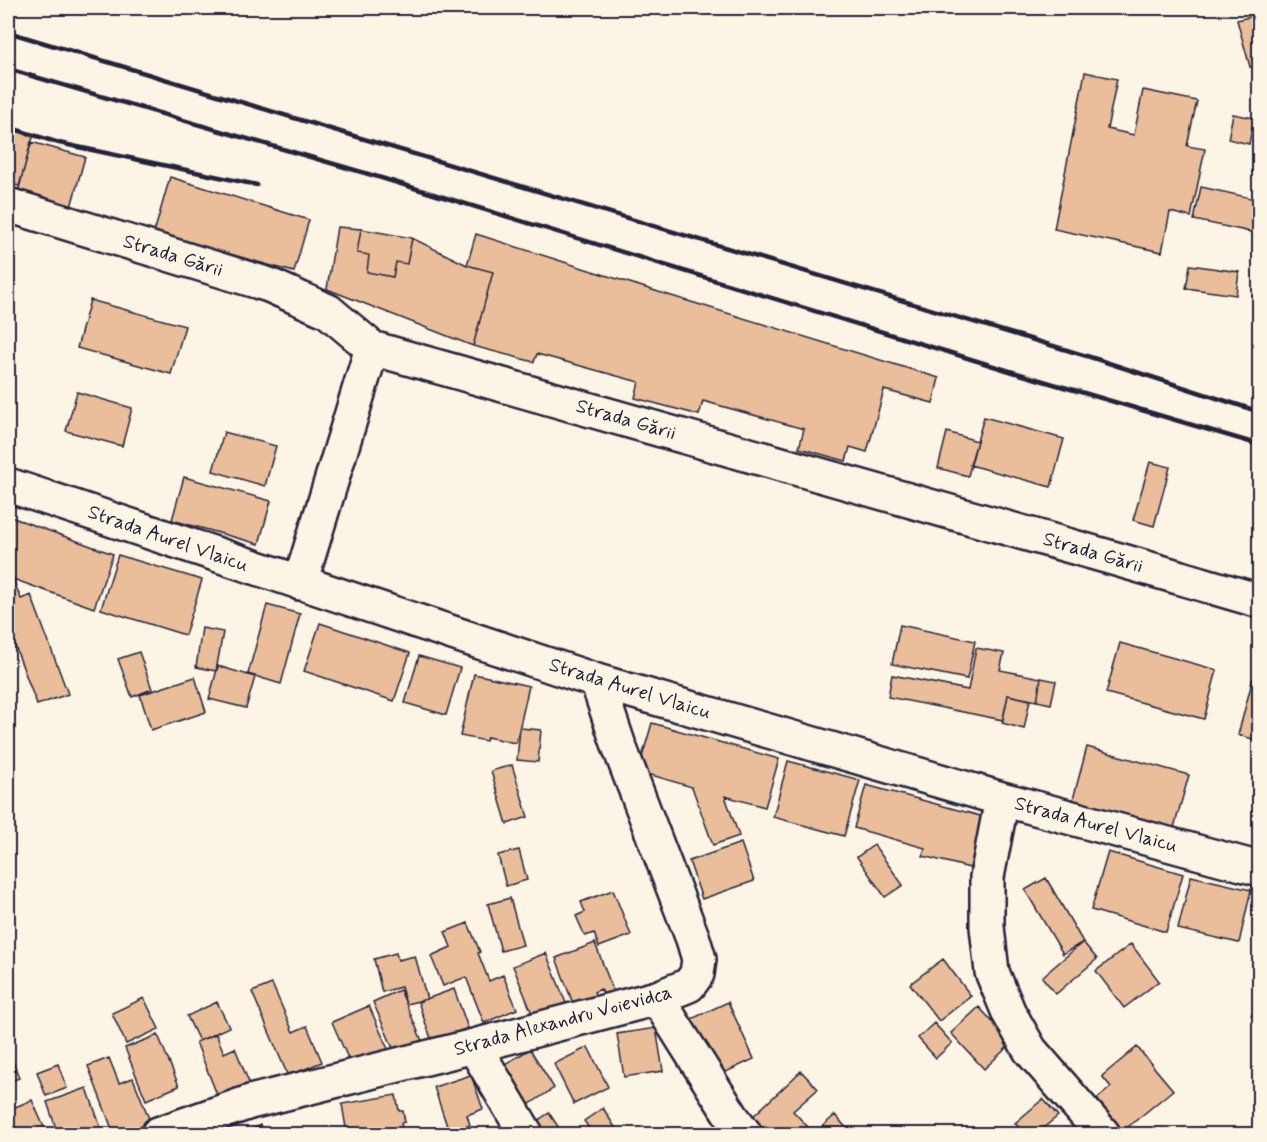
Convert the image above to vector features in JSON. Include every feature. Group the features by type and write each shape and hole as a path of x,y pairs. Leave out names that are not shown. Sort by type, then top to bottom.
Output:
{"street":[{"name":"Strada Gării","path":"8,206 269,285 328,311 372,348 1260,601"},
{"path":"300,583 372,348"},
{"name":"Strada Aurel Vlaicu","path":"8,485 597,681 1002,799 1260,869"},
{"name":"Strada Alexandru Voievidca","path":"158,1134 250,1102 657,998 689,985 697,974 699,959 597,681"},
{"path":"1002,799 987,877 987,927 992,972 1009,1012 1030,1050 1103,1134"},
{"path":"657,998 745,1134"},
{"path":"474,1046 526,1134"}],"building":[{"path":"1260,14 1260,64 1250,67 1237,20"},
{"path":"1085,72 1117,79 1107,129 1134,135 1143,90 1197,101 1187,146 1205,149 1191,217 1170,212 1162,252 1054,229"},
{"path":"1233,114 1254,118 1249,144 1228,139"},
{"path":"8,127 34,134 19,186 8,183"},
{"path":"31,142 85,157 69,214 16,200"},
{"path":"170,177 309,220 294,272 154,233"},
{"path":"1201,187 1260,200 1260,217 1256,233 1194,220"},
{"path":"337,227 361,229 357,253 369,255 367,272 393,277 396,262 407,264 412,238 467,265 493,272 473,346 327,289"},
{"path":"361,229 412,238 407,264 396,262 393,277 367,272 369,255 357,253"},
{"path":"476,234 939,378 933,403 884,390 867,452 850,447 846,461 799,448 804,429 703,401 699,415 635,398 639,382 537,354 534,362 473,346 493,272 467,265"},
{"path":"1190,265 1239,272 1236,295 1186,288"},
{"path":"90,300 185,326 171,374 77,348"},
{"path":"77,392 132,408 122,446 66,431"},
{"path":"984,417 1064,439 1051,487 970,465"},
{"path":"224,432 276,446 265,486 213,471"},
{"path":"947,432 977,441 968,476 938,468"},
{"path":"1150,462 1170,467 1154,526 1133,520"},
{"path":"184,477 271,501 259,544 172,520"},
{"path":"8,516 113,554 94,608 13,579 21,599 31,595 68,694 37,705 8,627"},
{"path":"118,555 202,580 185,635 101,609"},
{"path":"267,605 300,614 281,684 248,674"},
{"path":"320,623 410,653 394,701 304,671"},
{"path":"900,625 975,641 967,679 892,664"},
{"path":"202,628 223,632 216,671 196,667"},
{"path":"1120,643 1217,670 1204,719 1106,693"},
{"path":"1120,643 1217,670 1204,719 1106,693"},
{"path":"976,648 1004,653 1000,670 1041,678 1037,701 1008,695 1003,720 888,697 892,675 968,690"},
{"path":"139,652 152,689 132,697 118,659"},
{"path":"419,656 460,668 446,715 405,703"},
{"path":"218,666 255,677 246,708 209,699"},
{"path":"474,674 529,686 516,743 487,737 486,741 460,736"},
{"path":"195,677 206,712 151,730 140,695"},
{"path":"1041,678 1056,681 1051,704 1037,701"},
{"path":"1253,678 1260,680 1260,741 1238,735"},
{"path":"1253,678 1260,680 1260,741 1238,735"},
{"path":"1008,695 1030,700 1024,729 1002,723"},
{"path":"652,723 779,759 765,807 725,796 739,836 713,845 692,787 638,771"},
{"path":"520,728 541,730 538,762 517,760"},
{"path":"1087,747 1189,775 1173,831 1072,803"},
{"path":"788,761 860,780 844,836 773,817"},
{"path":"512,765 528,817 507,824 491,771"},
{"path":"1260,774 1260,794 1254,792"},
{"path":"866,785 984,817 970,868 923,856 925,848 854,828"},
{"path":"741,843 754,881 702,899 689,861"},
{"path":"874,845 903,885 885,897 857,857"},
{"path":"519,850 527,880 506,886 498,855"},
{"path":"1108,852 1183,874 1166,932 1091,910"},
{"path":"1191,876 1251,890 1239,943 1178,929"},
{"path":"1046,878 1083,942 1063,954 1025,890"},
{"path":"613,890 631,935 599,947 594,933 585,936 576,916 585,912 581,902"},
{"path":"510,898 523,945 501,951 488,904"},
{"path":"468,923 489,981 503,975 517,1009 484,1023 466,977 443,986 431,956 451,947 445,932"},
{"path":"1083,942 1097,959 1056,994 1042,977"},
{"path":"595,943 614,993 604,996 601,989 594,992 597,1000 575,1009 556,958"},
{"path":"1131,944 1159,981 1124,1008 1096,971"},
{"path":"396,953 398,960 415,956 427,999 406,1004 401,987 382,992 374,959"},
{"path":"546,953 566,1003 533,1016 513,966"},
{"path":"943,959 971,996 939,1021 910,984"},
{"path":"272,984 293,1032 307,1026 322,1062 288,1076 252,992"},
{"path":"454,989 468,1028 432,1041 418,1002"},
{"path":"400,990 423,1043 396,1055 373,1002"},
{"path":"144,998 159,1029 126,1044 112,1013"},
{"path":"217,1002 229,1027 199,1041 187,1016"},
{"path":"728,1002 754,1059 713,1078 687,1021"},
{"path":"369,1006 388,1049 351,1065 332,1022"},
{"path":"979,1007 1012,1043 984,1069 951,1033"},
{"path":"1260,1008 1260,1024 1251,1015"},
{"path":"934,1023 952,1043 936,1058 918,1038"},
{"path":"656,1028 663,1071 624,1077 617,1034"},
{"path":"216,1034 224,1053 235,1048 252,1090 220,1102 196,1042"},
{"path":"158,1035 179,1086 146,1100 125,1048"},
{"path":"588,1047 608,1087 574,1104 554,1064"},
{"path":"1137,1047 1173,1090 1123,1131 1097,1099 1111,1087 1102,1076"},
{"path":"530,1049 554,1088 527,1106 502,1066"},
{"path":"10,1052 19,1078 8,1082 8,1053"},
{"path":"109,1058 119,1083 133,1078 154,1131 144,1134 114,1134 88,1066"},
{"path":"58,1064 67,1088 46,1096 37,1072"},
{"path":"801,1071 818,1089 793,1111 808,1127 800,1134 758,1134 747,1122"},
{"path":"471,1075 483,1109 467,1115 470,1125 449,1132 434,1087"},
{"path":"87,1088 103,1134 58,1134 47,1102"},
{"path":"396,1095 399,1111 403,1111 405,1122 401,1123 403,1134 347,1134 342,1104"},
{"path":"1043,1099 1058,1116 1036,1134 1025,1134 1015,1123"},
{"path":"32,1100 47,1134 8,1134 8,1110"},
{"path":"603,1108 619,1134 593,1134 584,1121"},
{"path":"549,1113 563,1134 537,1134 531,1125"},
{"path":"835,1115 849,1131 846,1134 814,1134"},
{"path":"260,1125 264,1134 242,1134"}],"railway":[{"path":"8,32 1090,357 1260,412"},
{"path":"8,69 365,173 1013,372 1260,445"},
{"path":"8,127 59,143 257,185"}]}
